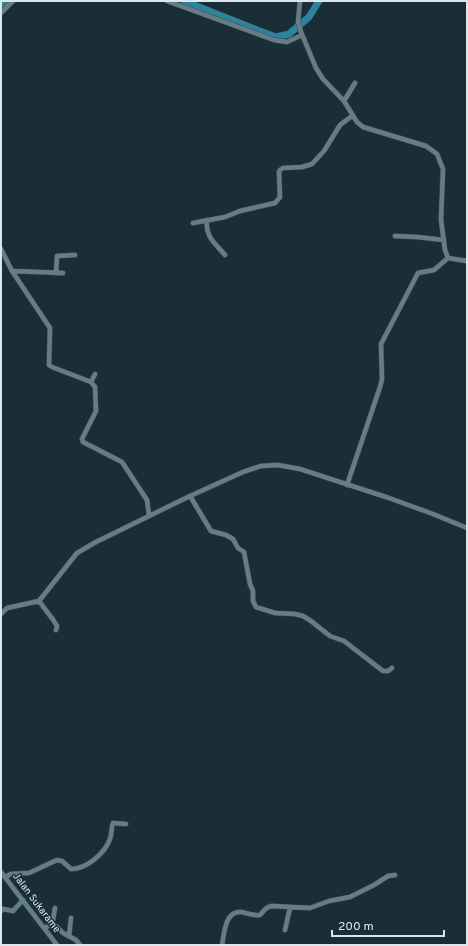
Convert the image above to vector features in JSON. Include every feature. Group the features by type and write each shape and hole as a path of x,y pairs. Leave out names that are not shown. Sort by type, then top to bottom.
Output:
{"street":[{"path":"1,13 13,1"},
{"path":"167,1 274,40 287,42 301,34"},
{"path":"300,1 298,22 301,34 316,68 323,80 344,101 357,122 363,127 426,146 437,154 443,169 441,220 445,250 448,258"},
{"path":"344,101 355,83"},
{"path":"193,223 225,217 275,203 280,197 279,172 281,169 307,166 314,162 324,151 340,125 352,116"},
{"path":"207,220 208,235 225,255"},
{"path":"395,236 444,240"},
{"path":"1,249 12,271 50,328 49,365 91,382 95,387 96,411 82,439 83,442 122,462 147,500 149,515"},
{"path":"56,273 57,256 75,255"},
{"path":"347,484 382,379 382,344 418,273 434,270 448,258 467,261"},
{"path":"12,271 63,274"},
{"path":"91,382 95,374"},
{"path":"1,614 7,608 39,601 77,553 96,542 190,496 243,472 261,466 278,465 300,469 433,514 467,528"},
{"path":"190,496 211,532 226,535 233,539 238,548 244,552 250,584 253,591 253,601 256,607 275,612 302,616 330,636 344,640 383,671 388,671 392,668"},
{"path":"39,601 52,617 57,626 56,630"},
{"path":"5,877 11,874 29,873 57,860 62,861 71,869 85,866 103,850 110,838 113,823 126,824"},
{"name":"Jalan Sukarame","path":"1,872 57,945"},
{"path":"222,945 225,926 234,913 241,912 255,916 260,915 268,906 290,910 306,909 350,897 388,876 395,875"},
{"path":"1,911 3,909 13,911 23,900"},
{"path":"52,925 54,908"},
{"path":"286,930 290,910"},
{"path":"69,936 72,918"},
{"path":"44,928 52,925 56,926 63,933 76,940 80,945"}],"waterway":[{"path":"1,7 7,1"},
{"path":"184,1 276,37 289,34 309,17 319,1"}]}
